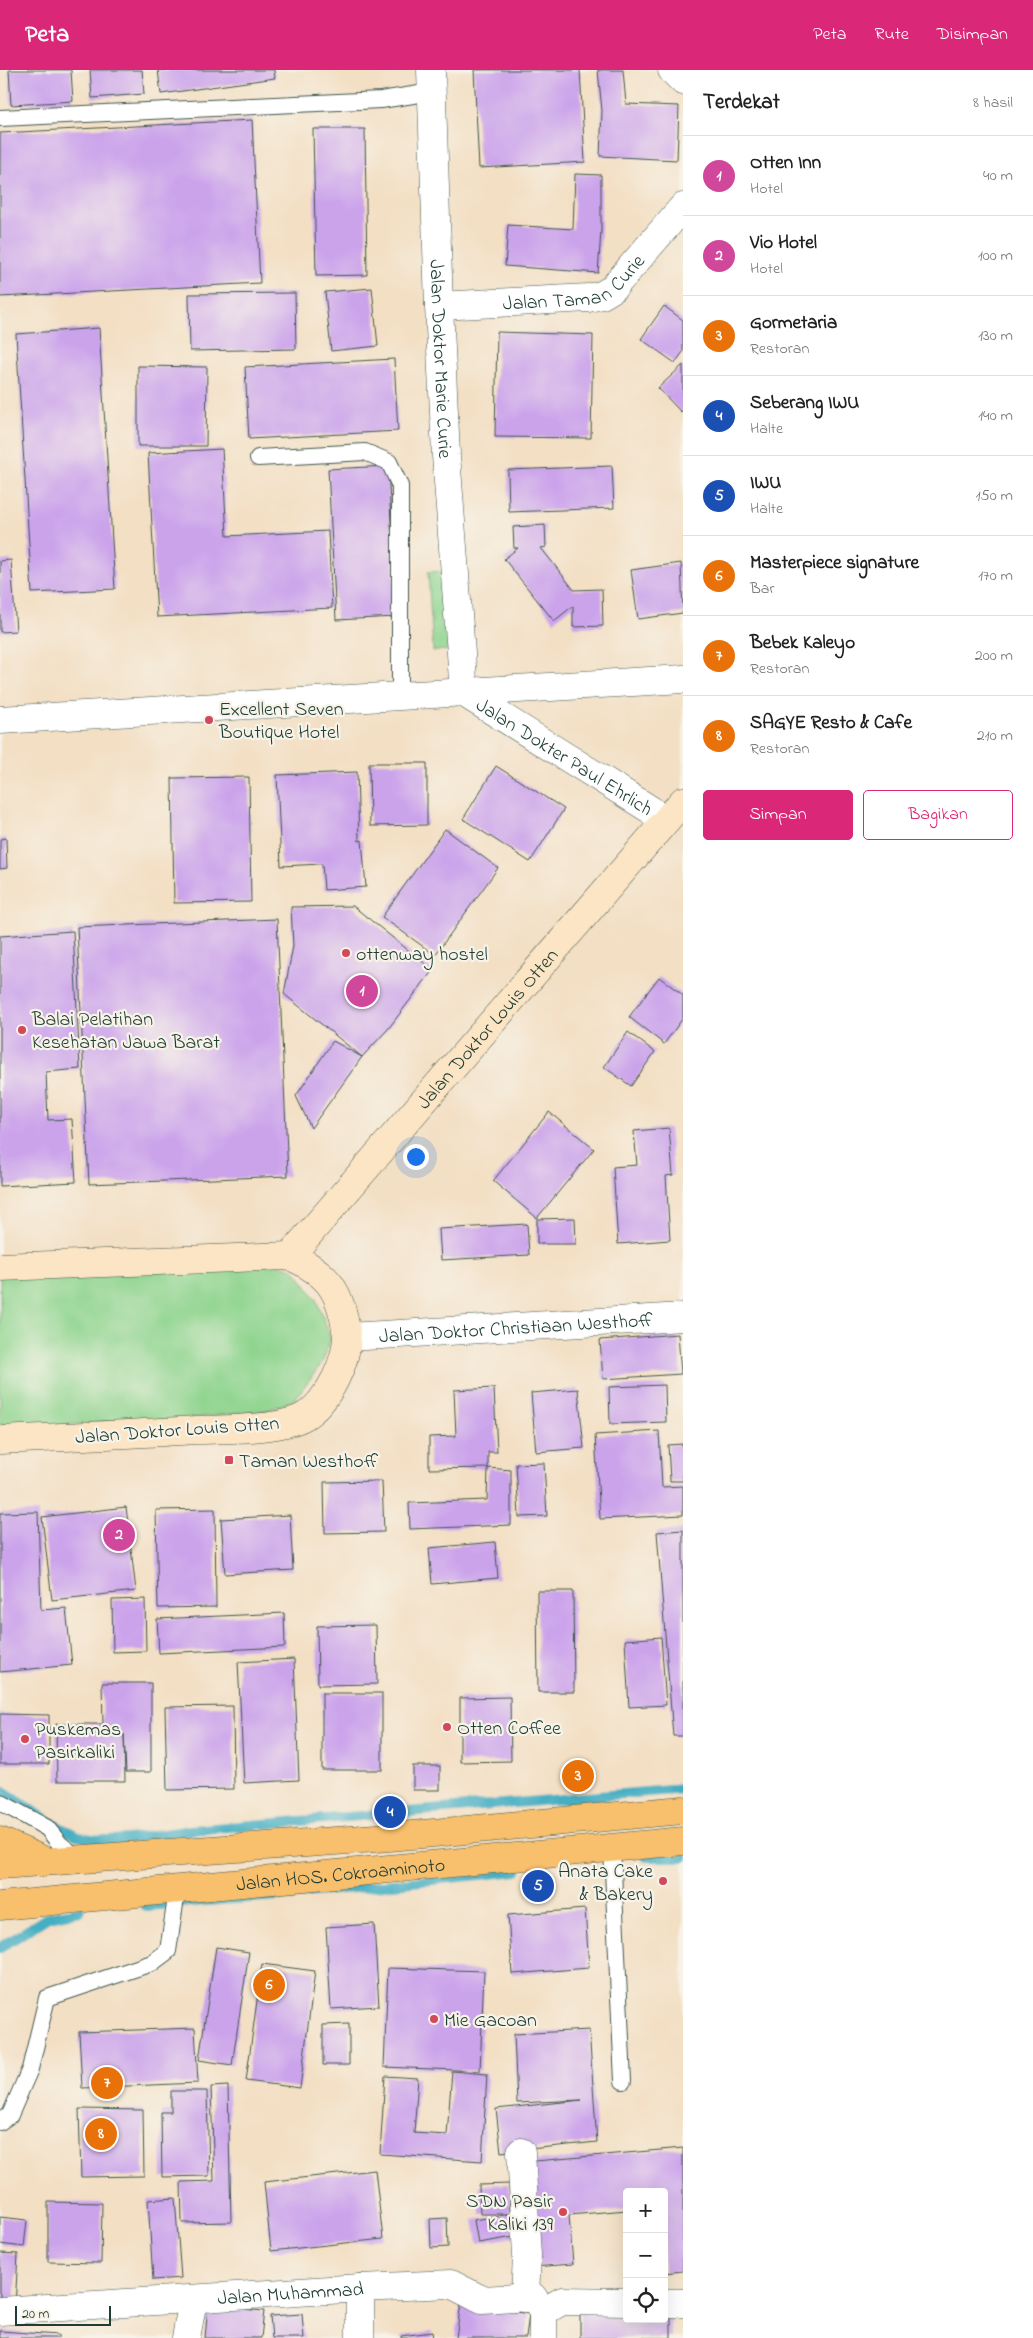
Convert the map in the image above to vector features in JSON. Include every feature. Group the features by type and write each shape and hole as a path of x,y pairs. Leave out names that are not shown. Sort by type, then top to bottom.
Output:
{"highway":[{"name":"Jalan HOS. Cokroaminoto","path":"0,1865 390,1837 683,1810"},
{"name":"Jalan HOS. Cokroaminoto","path":"0,1906 177,1891 683,1841"},
{"path":"0,1842 46,1862"},
{"path":"0,1924 50,1902"}],"main road":[{"name":"Jalan Doktor Louis Otten","path":"290,1256 683,800"},
{"name":"Jalan Doktor Louis Otten","path":"0,1267 290,1256 313,1266 330,1284 343,1308 348,1337 338,1375 324,1400 302,1417 280,1424 237,1428 0,1440"}],"street":[{"path":"672,70 683,81"},
{"name":"Jalan Doktor Marie Curie","path":"432,81 446,455 462,646 464,693"},
{"name":"Jalan Taman Curie","path":"439,306 588,298 602,295 612,289 683,207"},
{"name":"Jalan Dokter Paul Ehrlich","path":"0,720 683,679"},
{"name":"Jalan Dokter Paul Ehrlich","path":"464,693 651,810 663,822"},
{"name":"Jalan Doktor Christiaan Westhoff","path":"348,1337 683,1317"},
{"path":"521,2152 527,2255 537,2316 562,2301 623,2302"},
{"name":"Jalan Muhammad","path":"0,2311 451,2284 482,2300 537,2316"},
{"path":"360,2288 360,2338"},
{"path":"186,2338 192,2300"},
{"path":"668,2303 683,2303"}],"lane":[{"path":"0,118 381,100 432,81"},
{"path":"258,458 365,452 389,462 400,486 400,697"},
{"path":"0,1802 47,1828 60,1844 80,1859"},
{"path":"612,1849 623,2081"},
{"path":"0,2122 10,2115 30,2069 47,1998 152,1963 168,1951 177,1891"}],"green space":[{"path":"446,571 452,650 433,651 428,572"},
{"path":"269,1261 295,1270 316,1299 331,1339 322,1363 294,1400 268,1410 183,1419 0,1428 0,1272"}],"building":[{"path":"9,70 71,70 73,101 11,105"},
{"path":"90,70 142,70 144,94 92,98"},
{"path":"158,70 274,70 275,78 161,94"},
{"path":"474,70 580,70 585,162 479,168"},
{"path":"598,70 623,70 626,104 679,106 677,160 600,156 602,111"},
{"path":"252,120 260,283 0,297 0,133"},
{"path":"313,129 365,129 367,275 316,276"},
{"path":"575,174 601,175 601,231 598,273 505,266 508,225 573,229"},
{"path":"372,288 378,346 331,351 325,292"},
{"path":"295,293 296,349 190,351 189,294"},
{"path":"664,306 683,320 683,352 675,363 641,339"},
{"path":"99,328 115,589 32,593 16,334"},
{"path":"497,332 593,335 591,438 495,437"},
{"path":"394,359 398,431 249,439 245,367"},
{"path":"683,365 683,410 681,412 658,388"},
{"path":"138,366 207,367 206,446 138,446"},
{"path":"222,449 227,536 328,531 332,608 157,617 148,453"},
{"path":"388,466 396,617 336,620 328,469"},
{"path":"612,466 614,508 509,512 508,470"},
{"path":"545,525 546,547 541,548 574,590 602,589 603,626 573,627 573,606 554,621 504,559 518,548 514,548 513,527"},
{"path":"11,560 16,631 0,632 0,561"},
{"path":"681,563 683,613 638,619 631,570"},
{"path":"369,763 427,763 427,825 370,826"},
{"path":"496,766 564,809 530,862 463,819"},
{"path":"357,772 359,841 362,840 366,887 324,890 322,864 281,866 277,775"},
{"path":"249,777 251,902 174,903 172,778"},
{"path":"445,829 498,868 435,955 382,917"},
{"path":"6,838 7,868 0,869 0,839"},
{"path":"353,906 433,970 388,1029 362,1057 284,994 293,946 291,907"},
{"path":"277,919 288,1176 89,1184 77,927"},
{"path":"73,931 80,1069 46,1072 48,1120 72,1119 76,1182 0,1186 0,936"},
{"path":"659,977 683,995 683,1018 664,1044 629,1017"},
{"path":"628,1032 655,1052 631,1086 604,1067"},
{"path":"333,1041 362,1057 311,1128 296,1096"},
{"path":"549,1112 594,1149 537,1218 493,1181"},
{"path":"669,1128 673,1175 666,1176 670,1240 618,1244 613,1167 637,1165 634,1131"},
{"path":"575,1218 576,1244 537,1244 537,1219"},
{"path":"527,1224 529,1255 441,1260 439,1229"},
{"path":"678,1334 681,1374 603,1379 600,1340"},
{"path":"665,1385 666,1422 610,1424 609,1387"},
{"path":"494,1388 497,1452 488,1452 488,1468 429,1469 429,1437 456,1436 454,1390"},
{"path":"578,1389 584,1448 536,1452 531,1393"},
{"path":"659,1431 662,1487 683,1486 683,1515 600,1519 595,1435"},
{"path":"683,1444 683,1481 670,1481 668,1445"},
{"path":"544,1463 547,1516 519,1517 516,1464"},
{"path":"488,1468 511,1470 511,1525 410,1529 409,1503 487,1500"},
{"path":"382,1481 384,1532 325,1533 324,1482"},
{"path":"126,1507 136,1591 52,1600 42,1517"},
{"path":"215,1509 216,1607 158,1608 156,1510"},
{"path":"38,1512 41,1610 66,1608 72,1665 0,1672 0,1513"},
{"path":"290,1515 293,1570 225,1574 221,1519"},
{"path":"683,1530 683,1736 673,1736 657,1532"},
{"path":"495,1542 498,1578 432,1584 429,1548"},
{"path":"537,1591 573,1591 574,1692 538,1692"},
{"path":"145,1599 146,1651 113,1652 112,1600"},
{"path":"284,1613 285,1647 159,1653 157,1619"},
{"path":"376,1625 377,1684 318,1685 317,1626"},
{"path":"661,1637 666,1705 629,1707 625,1640"},
{"path":"294,1659 299,1780 244,1783 238,1662"},
{"path":"102,1683 151,1683 151,1772 126,1772 124,1734 125,1781 57,1781 56,1724 103,1724"},
{"path":"322,1693 382,1693 382,1770 322,1770"},
{"path":"510,1697 511,1761 460,1762 460,1698"},
{"path":"233,1706 234,1789 167,1790 165,1707"},
{"name":"Puskemas Pasirkaliki","path":"0,1714 49,1715 49,1764 0,1764"},
{"path":"413,1766 440,1766 440,1790 413,1790"},
{"path":"585,1909 589,1968 512,1974 508,1915"},
{"path":"374,1924 379,2006 331,2009 326,1927"},
{"path":"216,1947 249,1952 232,2065 199,2060"},
{"path":"262,1964 315,1971 300,2088 246,2081"},
{"name":"Mie Gacoan","path":"388,1968 484,1971 480,2071 384,2067"},
{"path":"349,2024 349,2065 323,2065 323,2025"},
{"path":"195,2028 198,2083 82,2088 79,2032"},
{"path":"589,2030 597,2142 501,2152 496,2109 582,2100 517,2103 514,2034"},
{"path":"452,2071 487,2074 482,2161 380,2154 385,2076 418,2078 414,2133 447,2135"},
{"path":"228,2086 231,2222 182,2223 181,2182 214,2181 211,2087"},
{"path":"171,2091 207,2091 209,2176 162,2177 161,2112 171,2112"},
{"path":"79,2109 143,2110 144,2176 81,2177"},
{"name":"SDN Pasir Kaliki 139","path":"683,2148 683,2271 668,2273 668,2188 623,2188 623,2210 569,2215 573,2264 533,2267 524,2162"},
{"path":"375,2170 383,2239 271,2251 264,2182"},
{"path":"509,2184 510,2214 480,2214 479,2185"},
{"path":"175,2198 181,2278 153,2280 148,2200"},
{"path":"48,2202 102,2203 101,2263 48,2262"},
{"path":"510,2214 514,2237 478,2243 474,2220"},
{"path":"0,2217 27,2220 24,2247 0,2244"},
{"path":"447,2218 448,2247 431,2248 430,2219"},
{"path":"0,2253 18,2254 15,2307 0,2307"},
{"path":"461,2303 529,2314 526,2338 456,2338"},
{"path":"208,2306 264,2311 261,2338 205,2338"},
{"path":"580,2306 623,2307 623,2323 668,2323 668,2307 671,2307 671,2338 580,2338"},
{"path":"302,2314 304,2338 272,2338 270,2316"},
{"path":"0,2331 58,2335 58,2338 0,2338"},
{"path":"432,2332 433,2338 401,2338 401,2336"}],"waterway":[{"path":"0,1789 69,1832 81,1837 103,1840 128,1839 191,1830 683,1789"},
{"path":"646,1857 683,1857"},
{"path":"179,1903 277,1896 517,1871"},
{"path":"146,1906 171,1904"},
{"path":"0,1948 48,1917 80,1911"}],"place":[{"name":"Excellent Seven Boutique Hotel","path":"209,720"},
{"name":"ottenway hostel","path":"346,953"},
{"name":"Otten Inn","path":"362,991"},
{"name":"Balai Pelatihan Kesehatan Jawa Barat","path":"22,1030"},
{"name":"Taman Westhoff","path":"229,1460"},
{"name":"Vio Hotel","path":"119,1535"},
{"name":"Otten Coffee","path":"447,1727"},
{"name":"Puskemas Pasirkaliki","path":"25,1739"},
{"name":"Gormetaria","path":"578,1776"},
{"name":"Seberang IWU","path":"390,1812"},
{"name":"Anata Cake & Bakery","path":"663,1881"},
{"name":"IWU","path":"538,1886"},
{"name":"Masterpiece signature","path":"269,1985"},
{"name":"Mie Gacoan","path":"434,2019"},
{"name":"Bebek Kaleyo","path":"107,2083"},
{"name":"SAGYE Resto & Cafe","path":"101,2134"},
{"name":"SDN Pasir Kaliki 139","path":"563,2212"}]}
